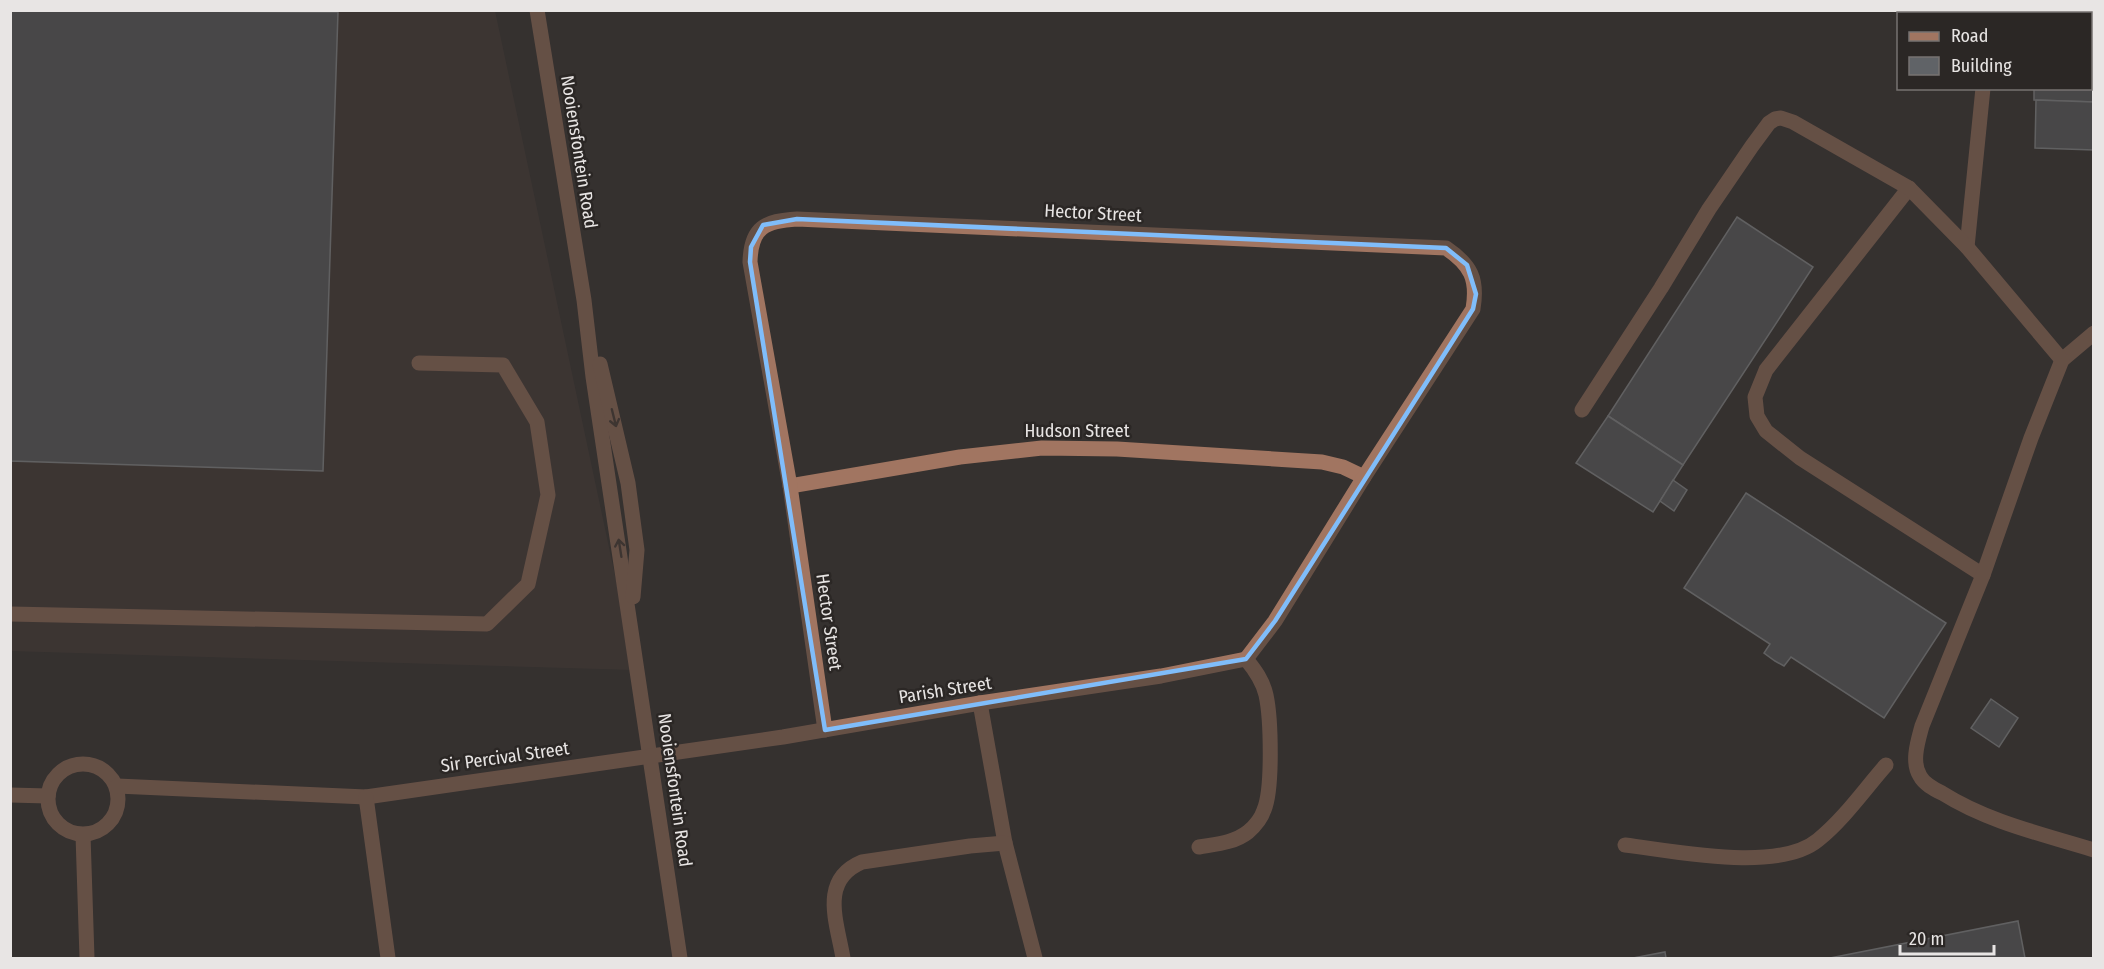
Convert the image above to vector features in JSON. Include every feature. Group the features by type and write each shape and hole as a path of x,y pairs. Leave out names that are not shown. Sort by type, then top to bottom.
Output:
{"street":[{"name":"Nooiensfontein Road","path":"537,10 584,300 628,483 637,550 631,627 680,958"},
{"path":"1967,247 1983,90"},
{"path":"1582,410 1709,209 1769,123 1781,118 1793,122 1909,188 1967,247 2062,360"},
{"path":"1909,188 1766,370 1755,397 1757,416 1766,431 1800,458 1983,575"},
{"name":"Hector Street","path":"825,730 790,486 750,262 751,247 756,234 763,225 778,220 1446,248 1467,265 1476,294 1473,309 1364,477 1275,621 1246,659"},
{"path":"2094,333 2062,360 2031,438 1983,575 1922,726 1916,750 1916,765 1920,777 1958,804 2014,826 2094,850"},
{"path":"10,614 487,624 528,584 548,495 537,422 503,365 419,363"},
{"name":"Hudson Street","path":"790,486 960,457 1042,448 1117,449 1322,462 1343,467 1364,477"},
{"path":"1199,847 1236,840 1248,832 1261,816 1268,796 1270,723 1266,694 1262,681 1246,659"},
{"name":"Parish Street","path":"651,756 1161,676 1246,659"},
{"path":"981,703 1005,843 1035,958"},
{"name":"Sir Percival Street","path":"117,786 366,797 651,756"},
{"path":"83,763 97,766 109,774 117,786 119,801 116,815 107,826 94,834 83,835 66,831 56,822 49,809 48,796 51,783 59,773 70,766 83,763"},
{"path":"1625,845 1733,857 1769,858 1797,853 1817,841 1886,765"},
{"path":"10,795 48,796"},
{"path":"366,797 388,958"},
{"path":"83,835 87,958"},
{"path":"843,958 834,892 841,876 850,867 862,862 1005,843"}],"highlighted area":[{"path":"797,219 1446,248 1467,265 1476,294 1473,309 1275,621 1246,659 825,730 750,262 751,247 763,225"}],"shaded area":[{"path":"11,11 495,11 635,670 11,651"}],"building":[{"path":"10,10 338,12 323,471 10,461"},
{"path":"2037,10 2094,10 2094,102 2034,100 2034,90 2092,90 2092,12 2037,12"},
{"path":"2036,100 2094,102 2094,150 2035,148"},
{"path":"1737,217 1813,267 1683,465 1608,416"},
{"path":"1608,416 1683,465 1653,512 1576,463"},
{"path":"1673,480 1687,490 1674,511 1660,501"},
{"path":"1746,493 1946,623 1884,718 1791,657 1784,666 1775,661 1764,653 1770,644 1684,588"},
{"path":"1991,699 2018,718 1999,747 1971,728"},
{"path":"2018,921 2025,958 1830,958"},
{"path":"1665,952 1666,958 1633,958"}]}
